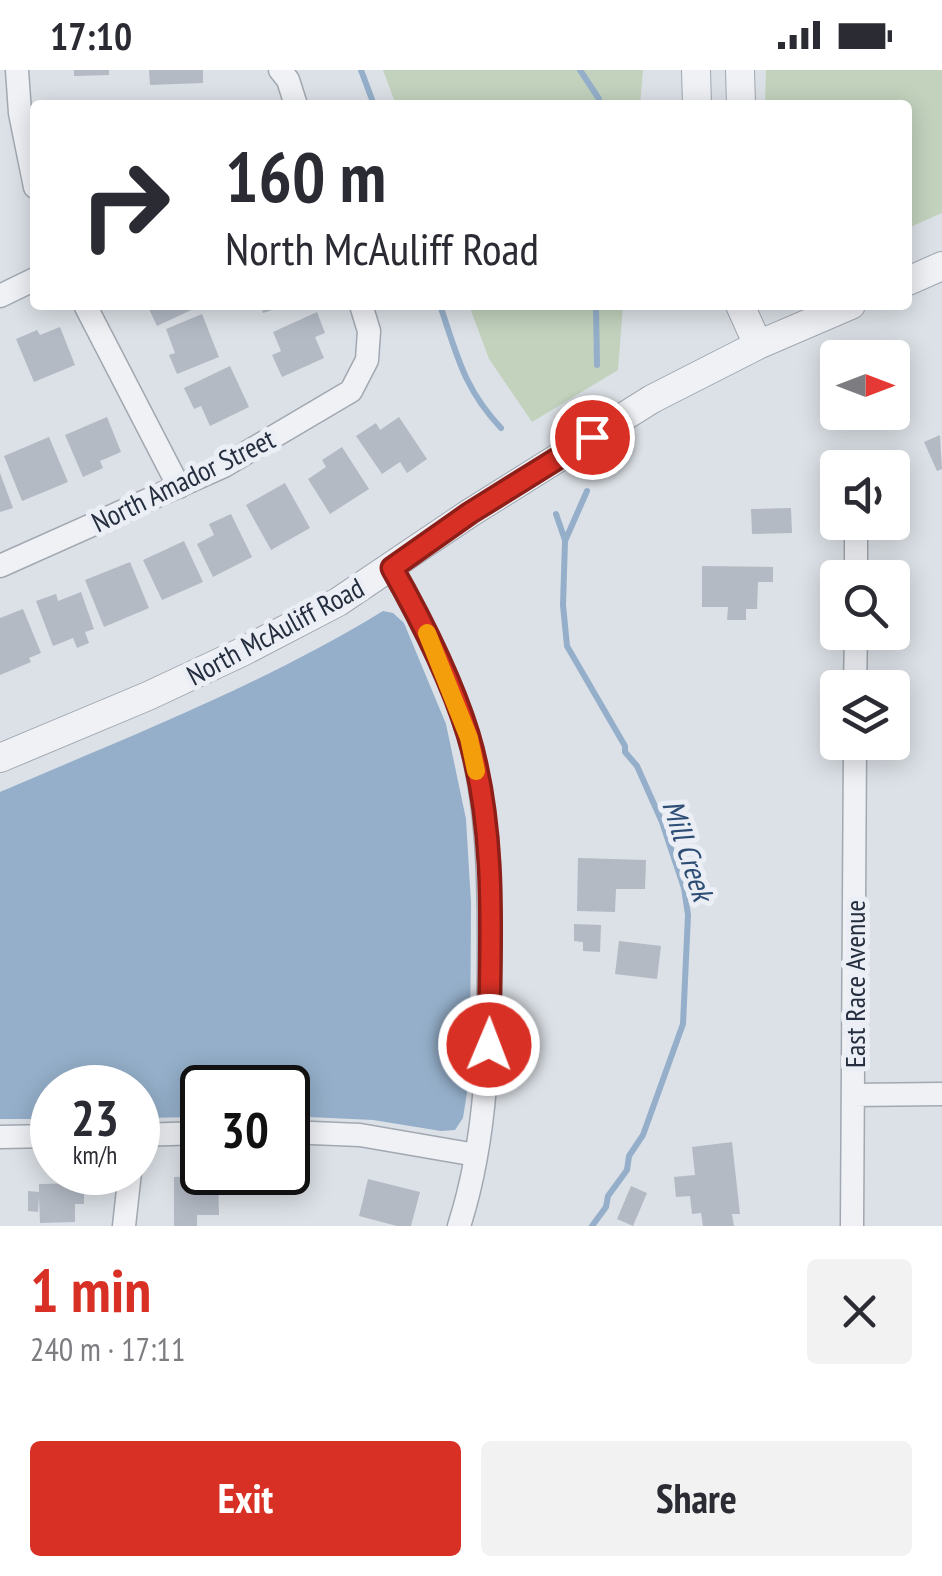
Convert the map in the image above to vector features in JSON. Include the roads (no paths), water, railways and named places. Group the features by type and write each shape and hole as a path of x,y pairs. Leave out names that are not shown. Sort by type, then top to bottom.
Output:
{"street":[{"path":"16,70 30,162"},
{"path":"280,70 294,100"},
{"path":"696,70 696,100"},
{"path":"740,70 741,100"},
{"path":"912,279 942,266"},
{"path":"0,296 30,281"},
{"path":"88,310 179,487"},
{"name":"North Amador Street","path":"0,566 224,466 351,390 367,360 369,331 362,310"},
{"path":"742,310 758,345"},
{"name":"North McAuliff Road","path":"0,758 242,652 338,602 470,513 652,399 758,345 798,315 824,310"},
{"path":"392,568 436,649 460,711 469,738 484,825 490,901 489,1045 484,1109 458,1226"},
{"name":"East Race Avenue","path":"852,1226 855,760"},
{"path":"853,1095 942,1094"},
{"path":"310,1133 360,1136 476,1155"},
{"path":"0,1136 30,1136"},
{"path":"124,1226 127,1195"}],"water":[{"path":"383,611 393,613 404,623 446,724 466,819 471,903 470,1073 463,1118 455,1130 310,1117 310,1065 180,1065 180,1117 160,1118 160,1065 30,1065 30,1119 0,1119 0,792 243,686"}],"waterway":[{"path":"361,70 372,100"},
{"name":"Mill Creek","path":"580,70 599,100"},
{"path":"442,310 470,385 501,428"},
{"name":"Mill Creek","path":"596,310 597,365"},
{"name":"Mill Creek","path":"587,491 565,541 563,605 567,646 625,752 637,766 662,822 684,888 688,915 683,1024 643,1135 629,1156 627,1170 592,1226"},
{"path":"556,514 565,540"}]}
